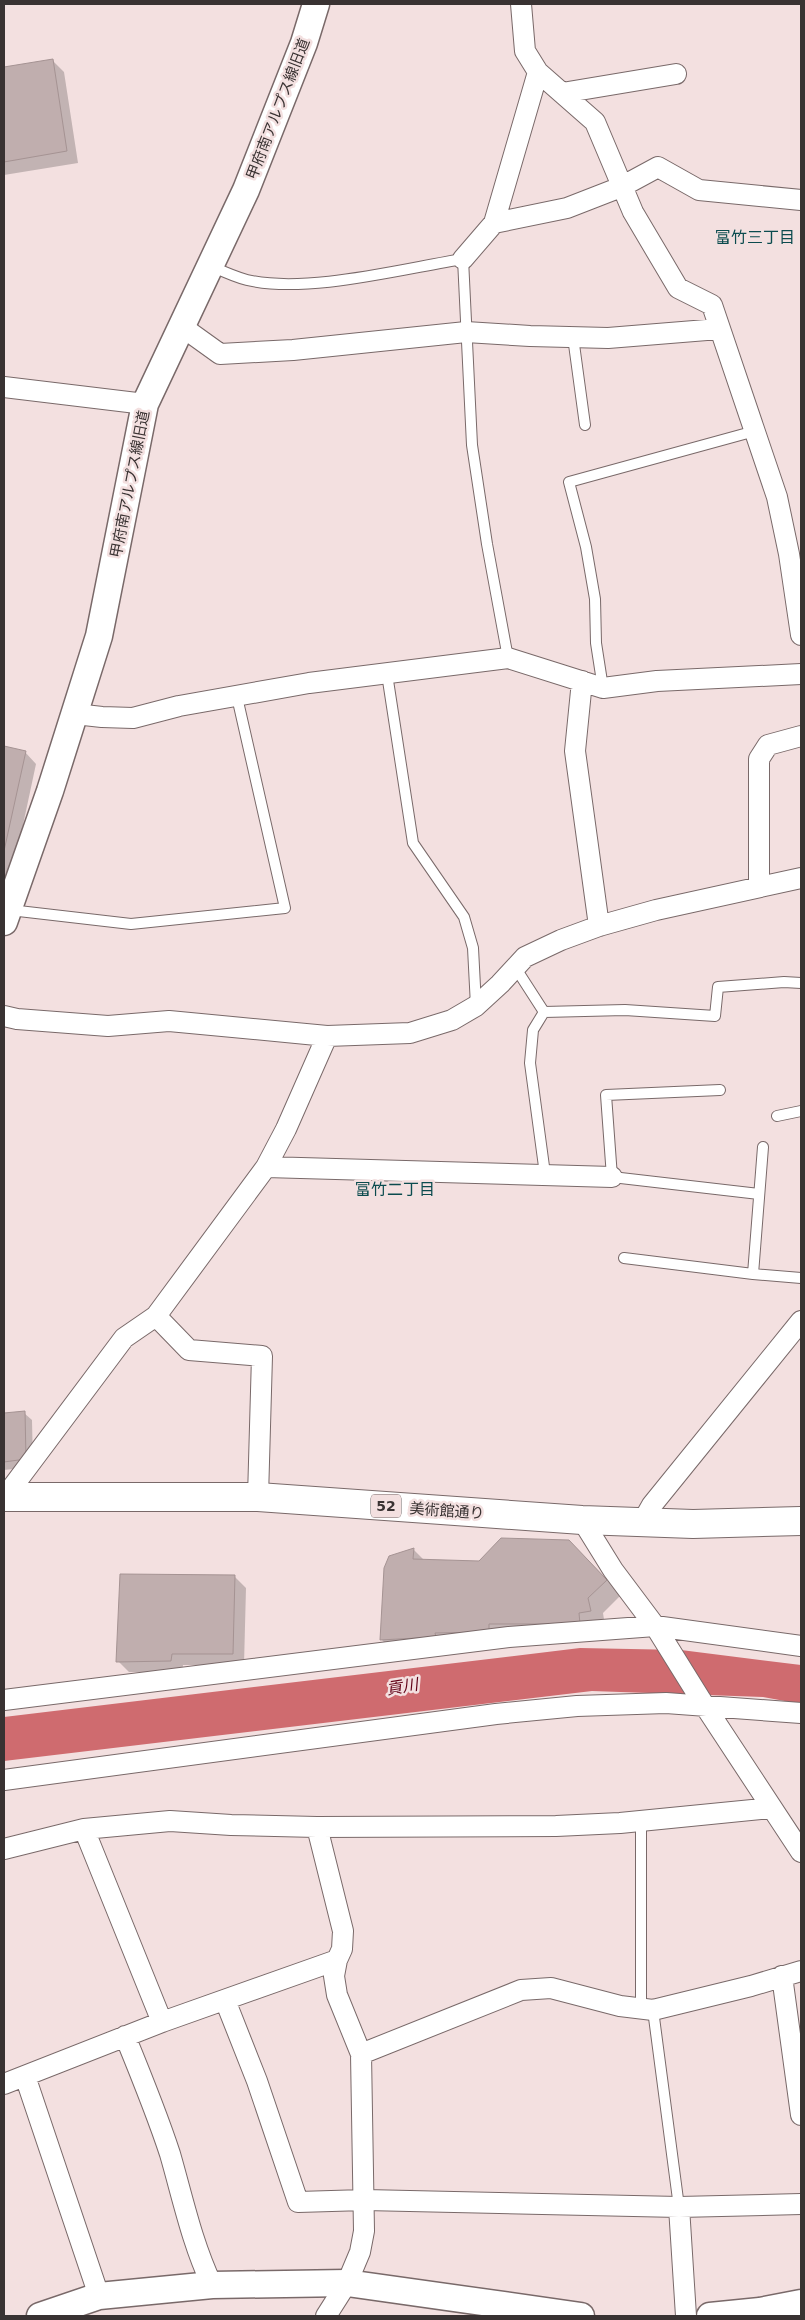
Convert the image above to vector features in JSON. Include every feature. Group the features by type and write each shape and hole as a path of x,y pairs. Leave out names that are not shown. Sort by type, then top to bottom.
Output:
{"highway":[{"name":"美術館通り","path":"4,1497 258,1497 582,1520 692,1524 801,1521"}],"street":[{"name":"甲府南アルプス線旧道","path":"6,916 75,714 99,636 146,404 246,190 304,44 316,4"},
{"path":"521,4 525,51 538,72 595,122 633,212 678,288 712,305 777,497 789,554 801,635"},
{"path":"463,259 494,223 538,72"},
{"path":"562,93 676,74"},
{"path":"494,223 567,208 621,187 658,167 699,190 801,200"},
{"path":"181,326 220,354 293,350 466,332 608,338 720,329"},
{"path":"4,387 146,404"},
{"path":"75,714 134,718 179,706 309,683 508,658 603,688 657,681 801,674"},
{"path":"582,681 575,751 599,926"},
{"path":"759,887 759,759 768,745 801,736"},
{"path":"4,1016 17,1019 108,1026 169,1021 327,1036 410,1033 452,1020 476,1006 524,957 599,926 656,910 801,878"},
{"path":"4,1497 124,1338 156,1316 266,1167 286,1129 327,1036"},
{"path":"266,1167 612,1177"},
{"path":"156,1316 189,1350 262,1356 258,1497"},
{"path":"643,1521 652,1505 801,1321"},
{"path":"582,1520 613,1570 655,1626 703,1704 801,1852"},
{"path":"4,1700 509,1637 655,1626 801,1646"},
{"path":"4,1780 505,1713 577,1706 656,1703 703,1704 801,1713"},
{"path":"4,1849 84,1829 170,1821 231,1825 318,1827 556,1826 641,1821 771,1808"},
{"path":"318,1827 343,1931 342,1949 337,1960 334,1976 336,1994 361,2054 365,2200 364,2231 360,2252 347,2283 326,2316"},
{"path":"84,1829 162,2022"},
{"path":"4,2084 162,2022 337,1960"},
{"path":"361,2054 521,1990 551,1988 620,2006 647,2009 792,1974 801,2115"},
{"path":"225,2000 257,2081 298,2202 365,2200 679,2206 801,2204"},
{"path":"125,2036 170,2154 198,2256 212,2285"},
{"path":"25,2076 100,2296"},
{"path":"679,2206 686,2316"},
{"path":"40,2316 100,2296 212,2285 347,2283 581,2316"},
{"path":"710,2316 761,2313 801,2303"}],"lane":[{"path":"210,266 246,280 274,284 332,281 463,259 472,445 487,544 508,658"},
{"path":"573,337 586,425"},
{"path":"603,688 596,643 595,599 586,547 569,482 755,431"},
{"path":"387,674 413,843 464,917 473,948 476,1006"},
{"path":"6,916 131,924 285,908 237,697"},
{"path":"515,967 544,1012"},
{"path":"544,1012 625,1010 715,1016 718,987 784,982 801,983"},
{"path":"544,1012 533,1030 530,1063 545,1174"},
{"path":"720,1090 606,1095 612,1177 759,1194"},
{"path":"778,1116 801,1111"},
{"path":"753,1274 763,1147"},
{"path":"624,1258 801,1278"},
{"path":"641,1821 647,2009 679,2206"}],"water":[{"name":"貢川","path":"580,1648 681,1650 801,1665 801,1704 763,1697 592,1691 4,1761 4,1717"}],"building":[{"path":"53,59 67,151 4,162 4,67"},
{"path":"4,746 26,751 4,851"},
{"path":"25,1411 26,1459 4,1462 4,1413"},
{"path":"501,1538 569,1540 607,1580 588,1598 591,1611 579,1613 580,1624 489,1624 489,1632 435,1633 436,1637 380,1640 384,1568 389,1556 414,1548 413,1559 479,1561"},
{"path":"120,1574 235,1575 233,1654 172,1654 171,1661 116,1662"}],"district":[{"name":"富竹三丁目","path":"755,237"},
{"name":"富竹二丁目","path":"395,1189"}]}
